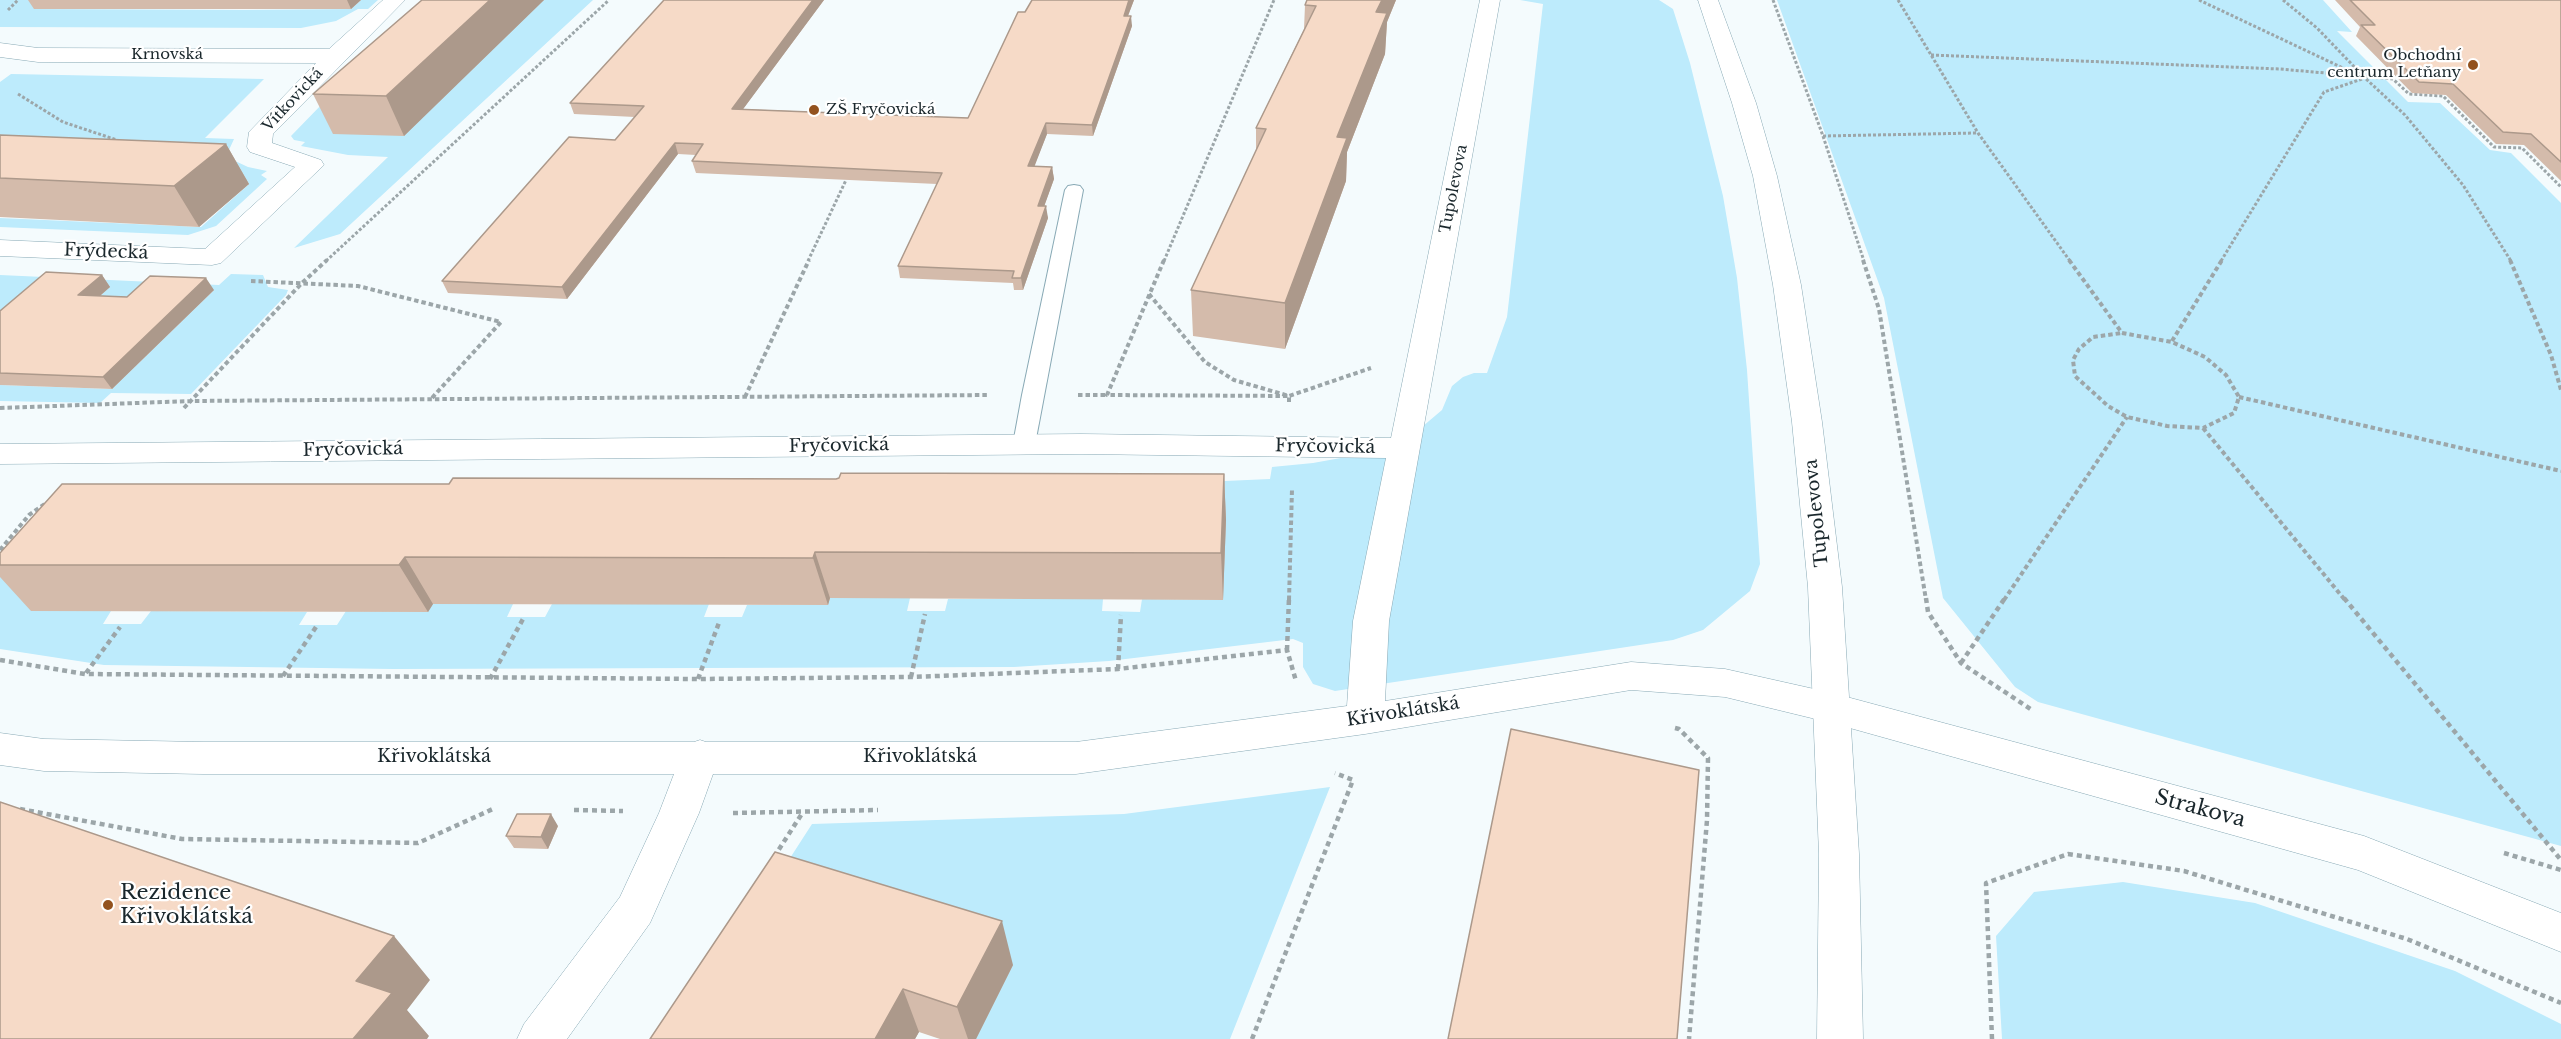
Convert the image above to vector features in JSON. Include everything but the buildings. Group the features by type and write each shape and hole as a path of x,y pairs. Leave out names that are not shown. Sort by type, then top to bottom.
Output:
{"street":[{"name":"Vítkovická","path":"212,257 312,165 259,147 261,132 335,56 395,0"},
{"name":"Tupolevova","path":"1404,448 1490,0"},
{"name":"Tupolevova","path":"1708,0 1744,103 1765,176 1787,285 1807,422 1825,587 1832,708 1839,854 1840,1039"},
{"name":"Krnovská","path":"0,50 38,55 335,56"},
{"name":"Frýdecká","path":"0,248 212,257"},
{"name":"Fryčovická","path":"0,454 1024,444 1404,448 1371,621 1365,719"},
{"name":"Křivoklátská","path":"0,749 44,755 203,758 700,756 1076,758 1365,719 1631,676 1725,683 1832,708"},
{"name":"Strakova","path":"1832,708 2364,854 2561,933"},
{"path":"540,1039 635,910 679,813 700,756"}],"lane":[{"path":"1024,444 1074,190"}],"path":[{"path":"143,452 302,283 609,0"},
{"path":"1107,395 1274,0"},
{"path":"1773,0 1823,136 1878,309 1928,612 1961,663 2031,710 2042,713"},
{"path":"1898,0 1978,133 2122,333"},
{"path":"2199,0 2365,78"},
{"path":"2283,0 2318,28 2365,78 2405,115 2463,185 2512,263 2551,355 2561,390"},
{"path":"1931,55 2280,69 2393,79 2409,94 2443,96 2494,147 2522,148 2561,187"},
{"path":"2172,342 2324,92 2365,78"},
{"path":"15,92 63,122 119,141"},
{"path":"1823,136 1978,133"},
{"path":"745,397 846,180"},
{"path":"244,280 358,286 501,322 430,399"},
{"path":"1149,294 1205,362 1234,380 1290,396"},
{"path":"2239,397 2234,413 2203,428 2168,426 2127,417 2088,390 2075,376 2073,360 2079,349 2093,337 2122,333 2172,342 2205,357 2226,375 2239,397 2561,471"},
{"path":"0,408 191,401 1032,395 1290,396 1379,365"},
{"path":"1961,663 2127,417"},
{"path":"2203,428 2561,860"},
{"path":"910,677 925,614"},
{"path":"1118,669 1121,615"},
{"path":"490,680 523,619"},
{"path":"698,679 720,620"},
{"path":"85,674 120,627"},
{"path":"283,676 316,627"},
{"path":"1668,727 1679,729 1708,758 1707,820 1689,1039"},
{"path":"1326,770 1337,768"},
{"path":"11,807 182,839 418,843 497,807"},
{"path":"565,810 679,813 803,812 771,861"},
{"path":"2493,849 2561,870"},
{"path":"1992,1039 1986,883 2068,854 2184,871 2407,939 2561,1004"}],"shaded area":[{"path":"0,0 47,0 35,9 245,10 351,9 361,0 378,0 368,9 358,9 336,21 301,28 0,27"},
{"path":"423,0 593,0 340,234 294,248 388,157 348,155 301,146 305,142 294,140 291,136"},
{"path":"1520,0 1659,0 1673,9 1690,63 1723,196 1737,278 1747,370 1760,564 1750,591 1703,630 1673,640 1335,691 1313,684 1303,667 1303,643 1293,639 1109,661 1014,667 393,669 104,665 0,649 0,563 111,611 103,624 141,624 151,611 307,612 299,625 337,625 346,611 425,612 432,604 513,604 507,617 545,617 552,604 709,604 704,617 742,617 747,605 825,605 828,604 830,598 910,598 907,611 945,611 948,599 1103,599 1102,611 1140,612 1142,599 1223,599 320,485 1225,481 1270,479 1272,467 1313,463 1385,450 1416,432 1442,410 1452,386 1463,377 1474,373 1487,373 1507,317 1543,4"},
{"path":"1777,0 2323,0 2352,32 2337,31 2408,102 2440,103 2490,150 2511,153 2561,203 2561,846 2038,702 2015,687 1943,598 1884,298"},
{"path":"11,74 264,79 205,138 234,139 229,150 233,160 248,167 267,171 261,175 267,179 216,226 188,235 0,227 0,218 201,227 248,185 0,174 0,82"},
{"path":"231,274 263,275 268,287 288,290 286,295 191,394 111,393 100,403 0,401 0,385 112,389 213,291 135,309 87,307 109,287 0,331 0,275 219,285"},
{"path":"1330,787 1230,1039 975,1039 723,962 812,824 1124,814"},
{"path":"2123,882 2255,903 2455,971 2561,1024 2561,1039 2002,1039 1996,936 2034,892"}],"place":[{"name":"Obchodní centrum Letňany","path":"2473,65"},
{"name":"ZŠ Fryčovická","path":"814,110"},
{"name":"Rezidence Křivoklátská","path":"108,905"}]}
